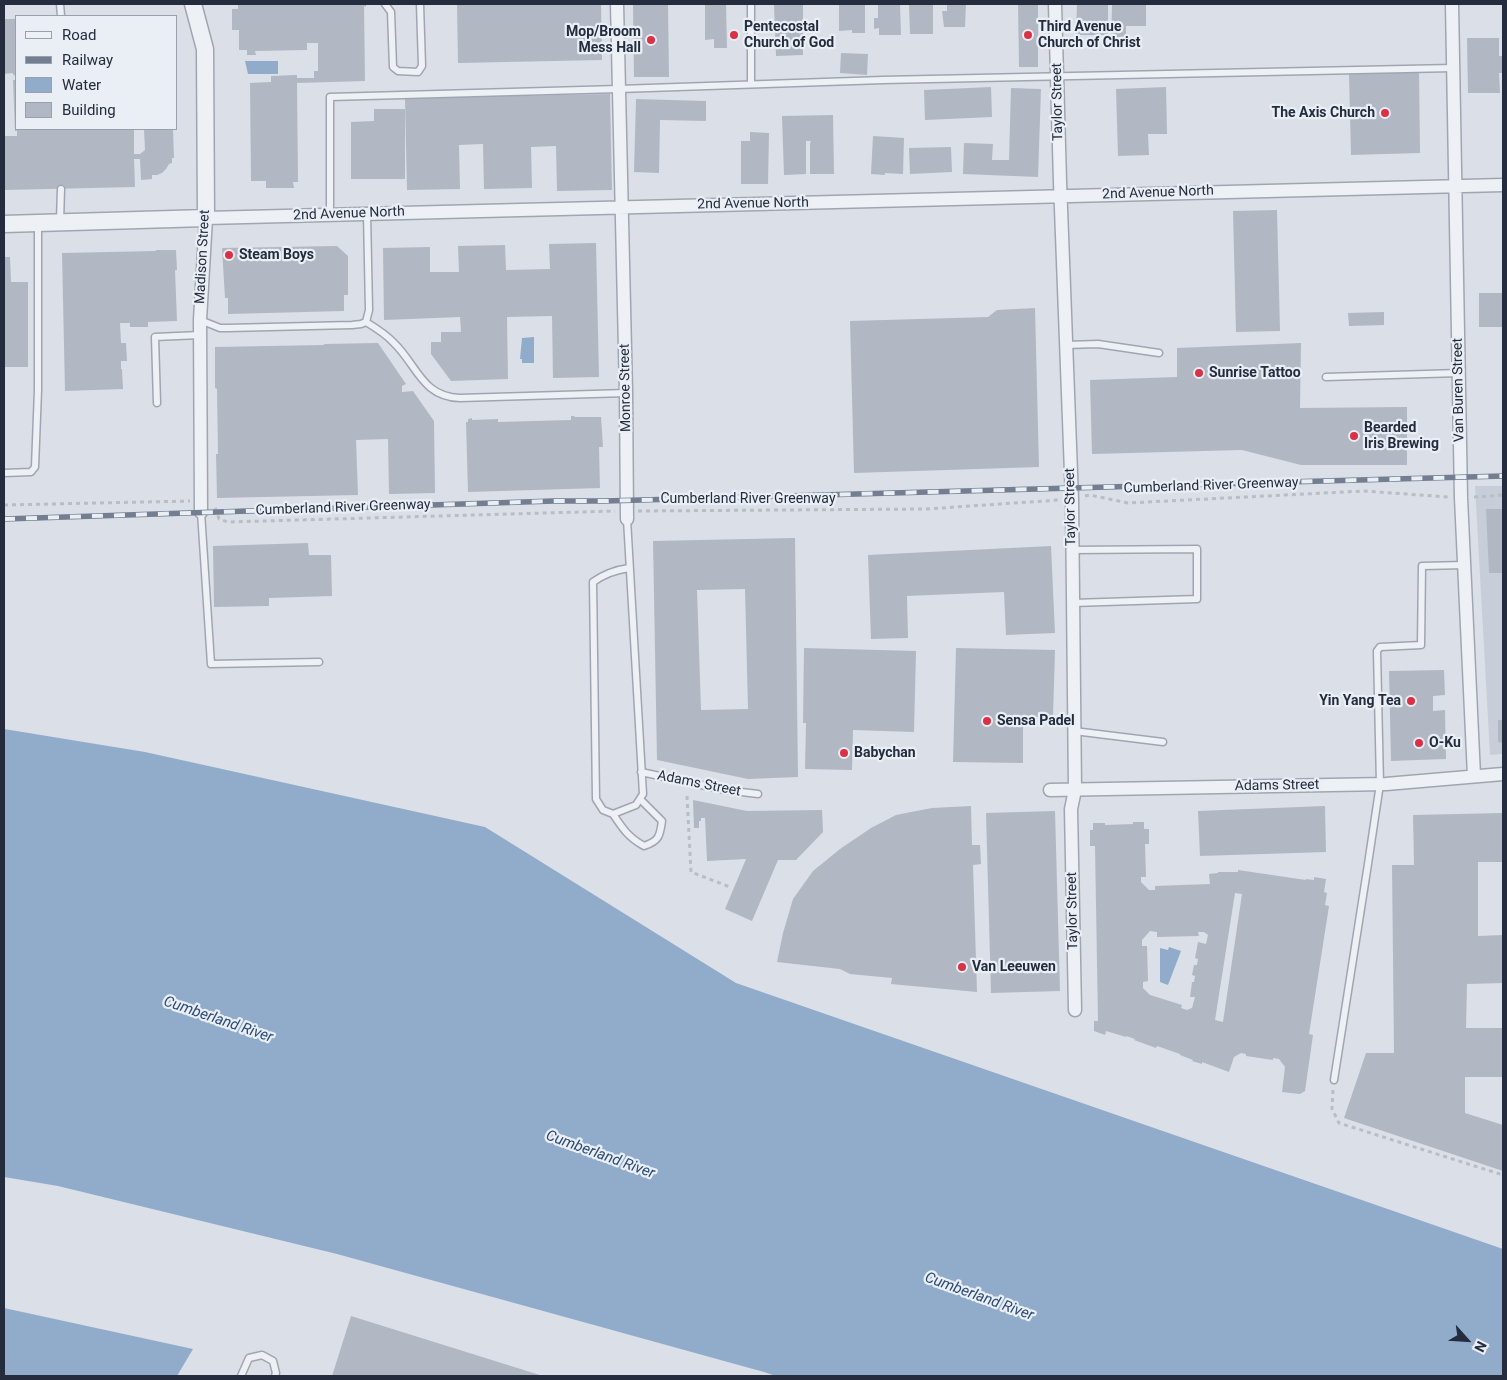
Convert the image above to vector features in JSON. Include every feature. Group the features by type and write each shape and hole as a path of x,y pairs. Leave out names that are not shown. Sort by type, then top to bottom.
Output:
{"street":[{"name":"Madison Street","path":"193,4 204,49 206,218 200,320 201,507"},
{"name":"Monroe Street","path":"617,4 626,393 626,515"},
{"name":"Taylor Street","path":"1055,4 1060,196 1072,499 1075,790 1071,808 1075,1010"},
{"name":"Van Buren Street","path":"1452,4 1454,185 1462,498 1474,776"},
{"name":"2nd Avenue North","path":"4,224 1503,185"},
{"name":"Adams Street","path":"1050,790 1380,784 1503,774"}],"lane":[{"path":"385,4 391,12 394,67 398,72 418,72 422,66 420,4"},
{"path":"751,4 752,84"},
{"path":"330,215 330,97 882,80 1453,68"},
{"path":"60,189 60,222"},
{"path":"366,322 369,310 367,214"},
{"path":"4,473 31,472 35,467 38,380 38,223"},
{"path":"200,320 220,328 352,326 366,322"},
{"path":"366,322 394,342 431,389 450,397 626,393"},
{"path":"157,403 155,337 200,335"},
{"path":"1066,346 1098,344 1159,353"},
{"path":"1326,377 1459,373"},
{"path":"201,507 211,664 320,662"},
{"name":"Monroe Street","path":"626,515 643,794 640,799"},
{"path":"1072,550 1197,549 1197,598 1073,603"},
{"path":"1334,1080 1380,784 1376,652 1380,647 1421,645 1422,566 1465,565"},
{"path":"613,814 636,805 640,799 662,821 660,834 654,843 644,846 627,834 613,814 603,810 596,799 593,582 602,575 628,568"},
{"path":"1074,731 1163,742"},
{"name":"Adams Street","path":"641,772 725,790 758,794"},
{"path":"240,1376 249,1358 262,1355 273,1362 275,1376"}],"path":[{"name":"Cumberland River Greenway","path":"201,507 212,502 218,512 219,519 228,522 926,509 1072,499 1090,495 1128,503 1364,491 1462,498 1503,496"},
{"path":"4,505 201,507"},
{"path":"687,796 691,872 730,887"},
{"path":"1334,1080 1332,1109 1339,1123 1503,1174"}],"shaded area":[{"path":"1475,486 1503,486 1503,754 1490,755"}],"water":[{"path":"245,61 278,61 278,74 248,74"},
{"path":"534,337 534,363 522,363 522,359 520,359 522,338"},
{"name":"Cumberland River","path":"4,729 145,752 485,827 736,983 1503,1249 1503,1376 776,1376 337,1254 58,1186 4,1177"},
{"path":"1169,947 1181,951 1168,985 1160,982 1160,948 1168,950"},
{"path":"4,1308 193,1349 177,1376 4,1376"}],"building":[{"path":"366,4 366,7 364,6 365,81 297,83 298,182 293,182 294,188 266,188 266,181 251,181 250,83 271,82 271,76 297,75 297,78 314,78 314,71 318,71 318,43 307,43 307,50 255,51 256,55 247,55 247,50 239,50 239,30 232,30 232,9 238,9 238,5"},
{"path":"457,4 601,4 602,60 458,63"},
{"name":"Mop/Broom Mess Hall","path":"633,4 668,4 669,77 634,77"},
{"path":"705,4 726,4 727,48 714,48 714,39 705,40"},
{"path":"774,4 803,4 803,55 776,56"},
{"path":"839,4 865,4 865,33 852,33 852,30 839,31"},
{"path":"878,4 900,4 901,35 879,35 879,28 874,29 874,18 878,18"},
{"path":"909,4 933,4 933,34 910,34"},
{"path":"947,4 966,4 965,27 944,27 942,11 947,11"},
{"name":"Third Avenue Church of Christ","path":"1018,4 1038,4 1038,67 1019,67"},
{"path":"1077,4 1108,4 1108,35 1076,35"},
{"path":"1112,4 1146,4 1146,26 1126,26 1126,48 1111,47"},
{"path":"4,19 15,19 15,76 12,73 4,74"},
{"path":"1467,38 1499,38 1499,56 1503,56 1503,73 1499,73 1500,93 1468,93"},
{"path":"841,53 868,54 867,75 840,73"},
{"name":"The Axis Church","path":"1419,71 1420,153 1351,155 1349,73"},
{"path":"13,80 15,80 15,130 134,130 134,154 140,154 145,150 144,130 173,130 174,158 172,158 172,163 162,173 152,175 152,179 141,180 140,159 134,159 135,187 4,190 4,136 17,136 17,131 15,131"},
{"path":"991,87 992,117 925,120 924,90"},
{"path":"1166,87 1167,134 1148,134 1149,155 1118,156 1116,89"},
{"path":"1011,88 1041,89 1038,177 963,174 964,143 993,144 992,160 1009,160"},
{"path":"610,94 612,190 557,191 556,146 531,147 532,188 484,189 483,144 459,145 460,189 407,190 405,98"},
{"path":"636,99 706,101 706,121 660,120 659,173 634,172"},
{"path":"374,109 405,109 405,179 351,179 351,122 374,121"},
{"path":"833,115 834,174 810,174 811,141 806,141 806,174 784,175 782,116"},
{"path":"750,132 769,133 768,184 741,184 741,141 750,141"},
{"path":"873,136 904,138 903,174 871,174"},
{"path":"951,147 952,172 910,174 909,148"},
{"path":"1277,210 1280,331 1236,332 1233,211"},
{"path":"596,243 599,377 553,378 552,316 507,317 508,379 451,381 431,354 431,342 441,342 441,332 461,332 460,317 384,320 383,248 430,247 430,272 459,272 458,246 505,245 506,270 550,269 549,244"},
{"path":"337,246 348,256 348,295 344,295 344,311 228,314 228,298 225,298 222,248"},
{"path":"176,250 177,321 148,322 148,327 130,327 130,323 120,323 121,343 126,343 127,361 121,361 123,389 65,391 62,253"},
{"path":"4,257 10,257 11,282 28,282 28,367 4,367"},
{"path":"1479,293 1503,293 1503,327 1479,327"},
{"path":"1035,308 1039,467 854,473 850,321 988,317 997,310"},
{"path":"1384,312 1384,325 1349,326 1348,313"},
{"path":"378,343 406,384 402,386 402,392 413,391 434,421 435,493 389,494 388,439 356,440 358,495 217,498 216,454 218,454 215,347"},
{"path":"1301,343 1300,408 1407,407 1407,465 1301,465 1242,450 1092,454 1090,380 1177,377 1177,348"},
{"path":"571,416 601,417 603,447 599,447 600,488 468,492 466,422 468,422 468,419 498,419 498,422 571,420"},
{"path":"1486,509 1503,509 1503,573 1489,573"},
{"path":"795,538 798,777 748,779 657,760 653,541","holes":["745,589 748,709 701,710 697,590"]},
{"path":"308,543 309,555 331,555 332,596 269,598 269,606 214,607 213,546"},
{"path":"1051,546 1055,633 1006,635 1004,592 907,596 908,638 871,639 868,555"},
{"path":"804,648 916,651 914,732 853,730 852,770 805,769 806,723 803,723"},
{"path":"956,648 1055,650 1053,717 1023,717 1023,763 953,762"},
{"path":"1444,670 1445,695 1433,696 1433,711 1445,710 1446,759 1391,761 1389,671"},
{"path":"1498,720 1503,720 1503,743 1498,742"},
{"path":"693,800 747,811 822,810 823,832 796,860 778,860 752,921 725,909 746,859 707,861 705,818 701,818 701,821 699,821 699,828 694,828"},
{"path":"971,806 972,845 980,845 981,864 973,865 977,992 891,984 892,978 850,974 840,969 777,962 793,899 813,871 840,849 871,828 896,815 932,808"},
{"path":"1325,806 1326,852 1200,856 1198,811"},
{"path":"1055,811 1060,991 991,993 986,813"},
{"path":"1503,813 1503,862 1478,862 1478,936 1503,935 1503,983 1467,984 1466,1028 1503,1028 1503,1077 1465,1077 1465,1113 1503,1125 1503,1171 1344,1118 1366,1053 1394,1053 1392,865 1414,865 1413,815"},
{"path":"1133,822 1144,822 1144,829 1149,829 1149,844 1145,844 1146,877 1141,877 1141,882 1149,890 1155,890 1155,886 1210,884 1209,874 1238,872 1238,870 1306,880 1314,880 1314,877 1326,879 1324,892 1327,893 1325,905 1329,906 1309,1034 1313,1035 1305,1091 1300,1094 1282,1092 1285,1067 1279,1059 1273,1058 1273,1060 1246,1056 1246,1054 1241,1053 1234,1057 1229,1072 1202,1062 1202,1064 1192,1061 1180,1054 1157,1046 1156,1048 1126,1036 1106,1031 1105,1035 1094,1031 1094,1021 1098,1021 1095,846 1090,846 1090,830 1093,830 1093,823 1105,823 1105,825 1133,824","holes":["1235,893 1242,894 1223,1022 1215,1020","1150,931 1157,932 1157,937 1199,936 1198,932 1204,932 1208,935 1206,944 1198,942 1195,958 1198,959 1197,965 1194,965 1192,975 1195,976 1194,982 1192,982 1190,997 1195,997 1192,1008 1187,1010 1181,1008 1182,1005 1150,995 1143,988 1143,982 1148,981 1147,946 1142,946 1142,940"]},
{"path":"351,1316 543,1376 332,1376"}],"railway":[{"path":"4,519 554,501 1503,476"}],"place":[{"name":"Pentecostal Church of God","path":"734,35"},
{"name":"Third Avenue Church of Christ","path":"1028,35"},
{"name":"Mop/Broom Mess Hall","path":"651,40"},
{"name":"The Axis Church","path":"1385,113"},
{"name":"Steam Boys","path":"229,255"},
{"name":"Sunrise Tattoo","path":"1199,373"},
{"name":"Bearded Iris Brewing","path":"1354,436"},
{"name":"Yin Yang Tea","path":"1411,701"},
{"name":"Sensa Padel","path":"987,721"},
{"name":"O-Ku","path":"1419,743"},
{"name":"Babychan","path":"844,753"},
{"name":"Van Leeuwen","path":"962,967"}]}
